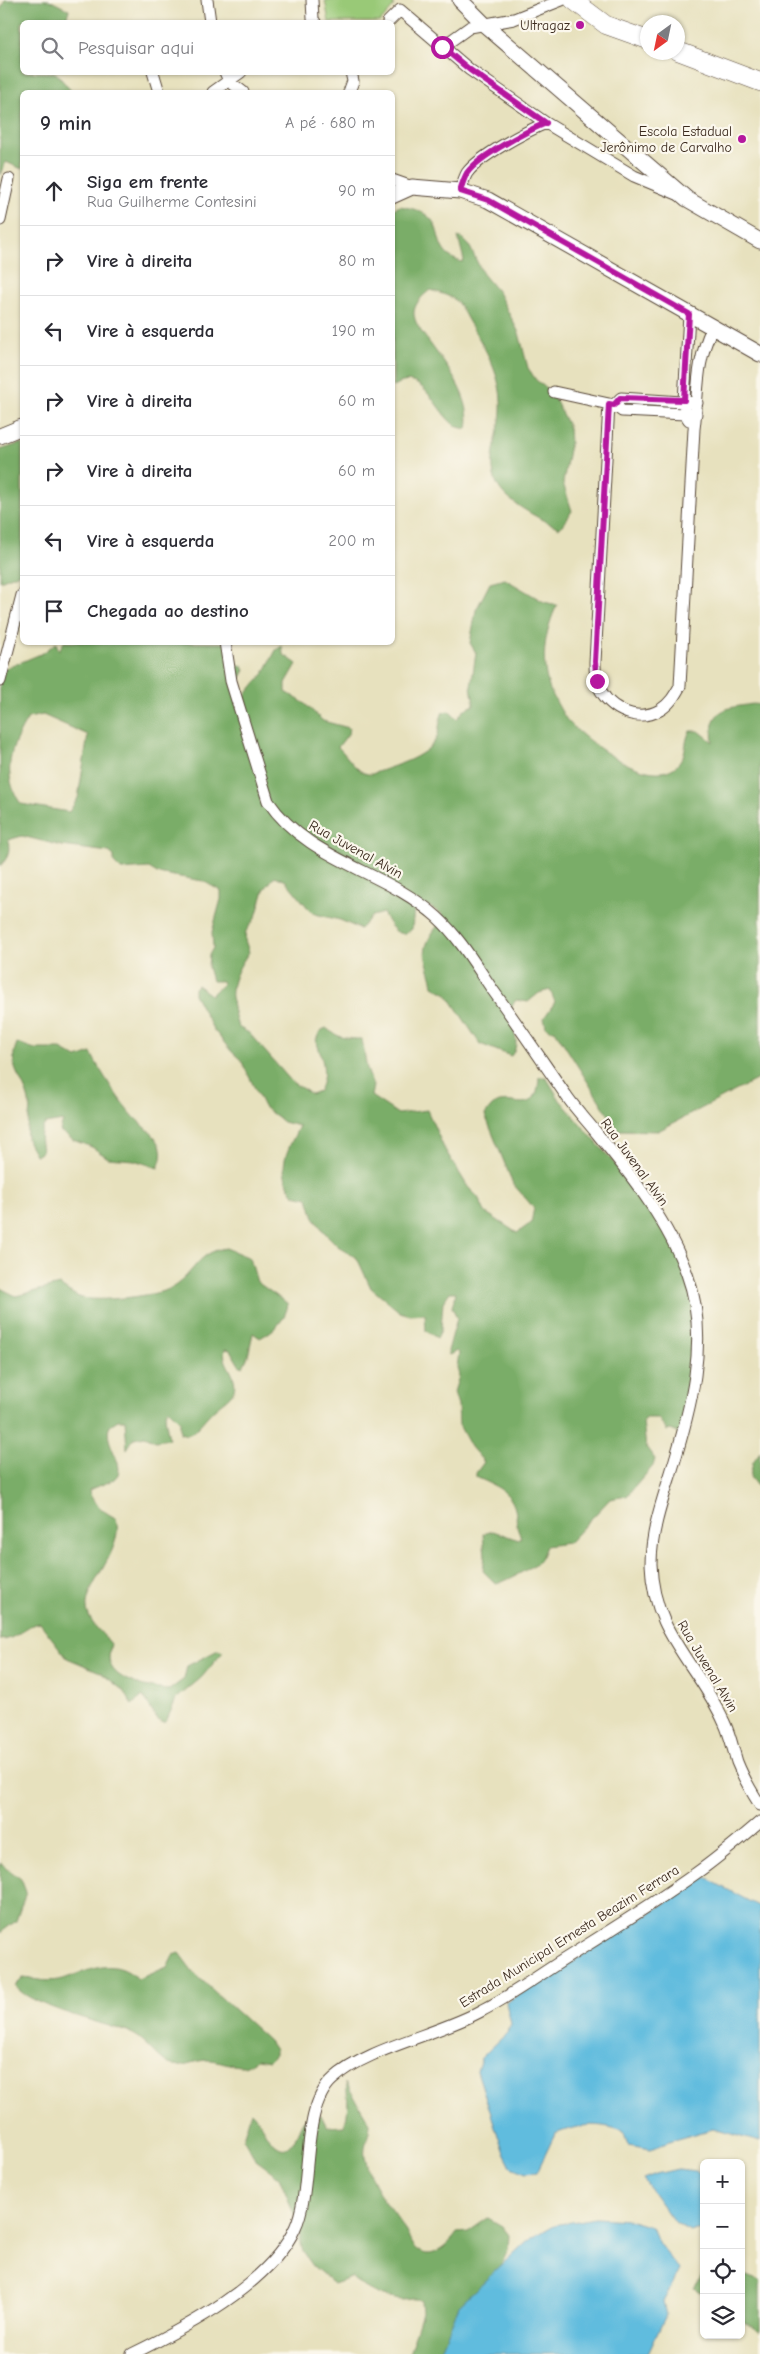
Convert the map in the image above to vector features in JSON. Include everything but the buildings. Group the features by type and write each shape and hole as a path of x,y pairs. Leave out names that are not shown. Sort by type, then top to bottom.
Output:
{"main road":[{"path":"460,0 485,25 686,199 760,241"},
{"path":"573,0 606,25 640,37"},
{"path":"685,54 760,82"},
{"path":"395,195 412,187 460,191 488,200 760,354"},
{"path":"0,436 20,427"}],"street":[{"path":"207,0 210,20"},
{"path":"312,0 312,20"},
{"path":"442,47 470,27 514,19 562,0"},
{"path":"390,20 400,10 470,70 546,123 634,176 686,199"},
{"path":"153,75 158,90"},
{"path":"350,90 353,81 351,75"},
{"path":"215,90 227,77 241,90"},
{"path":"460,191 466,174 475,165 531,130 546,123"},
{"path":"0,220 9,179"},
{"path":"395,181 412,187"},
{"path":"689,314 684,400 693,410"},
{"path":"684,400 620,398 612,404 595,662 597,681 604,696 625,712 638,715 660,710 669,703 680,686 694,429 693,410 703,349 712,328"},
{"path":"554,392 612,404 622,411 693,410"},
{"path":"0,681 20,604"},
{"name":"Rua Juvenal Alvin","path":"226,645 232,681 268,801 280,819 316,847 409,896 436,916 453,934 572,1103 601,1138 651,1207 675,1245 688,1275 697,1309 695,1382 687,1423 653,1537 651,1564 654,1589 662,1621 725,1723 738,1765 760,1805"},
{"name":"Estrada Municipal Ernesta Beazim Ferrara","path":"132,2354 192,2323 227,2301 274,2259 287,2242 296,2228 301,2209 318,2101 332,2079 373,2056 482,2011 645,1908 696,1873 760,1822"}],"green space":[{"path":"5,0 49,0 69,10 66,20 20,20 20,75 58,75 70,90 20,90 20,168 6,162 0,175 0,11"},
{"path":"325,0 392,0 394,6 382,20 329,20"},
{"path":"400,206 419,211 429,217 436,228 442,248 453,258 462,262 464,260 458,237 469,245 483,274 498,292 519,333 528,368 536,380 552,393 569,428 570,444 563,483 572,511 560,528 515,504 497,484 493,464 501,410 499,386 487,353 457,302 444,294 430,290 417,304 414,315 419,327 458,385 466,407 467,429 457,427 428,394 413,382 403,382 395,386 395,208"},
{"path":"20,444 20,573 0,581 0,450"},
{"path":"505,579 544,602 557,605 549,625 544,656 546,677 550,689 566,718 576,729 602,750 634,767 650,771 664,771 676,766 684,754 690,731 699,731 713,742 712,734 716,716 732,707 750,704 760,705 760,1078 658,1131 618,1130 555,1030 550,1030 546,1027 544,1018 555,1002 550,990 539,993 528,1002 516,1000 511,1013 516,1042 511,1056 480,1044 447,994 433,986 425,954 427,943 443,920 442,914 427,905 427,912 424,916 414,909 412,929 402,934 394,930 383,913 372,916 360,929 340,920 315,914 286,881 275,876 264,890 256,917 246,931 245,940 249,952 237,971 232,988 233,1006 238,1027 249,1033 292,1082 311,1094 319,1091 324,1072 316,1040 320,1031 326,1028 343,1037 362,1039 367,1069 373,1086 371,1096 398,1114 427,1110 444,1148 468,1187 478,1197 485,1212 517,1233 531,1223 534,1208 513,1184 485,1115 492,1106 499,1102 528,1102 537,1091 539,1077 546,1077 560,1100 639,1192 682,1248 700,1314 686,1392 683,1435 671,1430 667,1431 658,1418 646,1418 643,1422 646,1447 655,1459 653,1466 627,1496 610,1499 568,1543 546,1546 539,1561 512,1578 496,1584 483,1571 485,1556 483,1534 493,1531 519,1540 521,1537 513,1502 500,1489 476,1477 476,1473 484,1462 471,1447 459,1425 458,1405 454,1392 459,1376 457,1367 459,1353 457,1351 449,1355 448,1351 457,1318 452,1307 456,1292 450,1292 443,1302 441,1330 437,1338 426,1331 425,1314 410,1315 400,1312 371,1288 357,1258 339,1247 325,1233 314,1218 308,1198 294,1195 288,1185 284,1168 285,1160 299,1126 283,1122 264,1107 241,1060 213,1029 194,994 194,988 197,985 211,995 223,984 222,981 212,981 208,967 209,955 213,948 212,932 221,899 221,891 203,881 157,873 149,868 121,870 114,863 114,856 109,852 62,846 22,836 8,840 8,854 0,866 0,671 43,653 53,645 57,645 59,650 62,645 229,645 235,665 242,666 245,670 237,685 242,699 264,673 276,650 282,646 283,654 297,664 286,683 286,692 304,703 323,721 349,728 348,734 338,747 358,769 367,774 372,774 416,757 431,746 436,739 443,712 449,711 457,719 464,710 474,705 471,686 476,653 470,643 476,610 490,583","holes":["43,715 88,735 78,798 69,812 21,804 11,782 10,761 16,739 28,718"]},
{"path":"17,1043 35,1049 61,1049 77,1058 91,1053 123,1103 158,1141 161,1148 161,1160 158,1168 134,1160 108,1158 92,1147 73,1140 60,1131 63,1121 45,1124 40,1136 42,1150 39,1154 35,1155 27,1139 29,1102 15,1067 14,1052"},
{"path":"226,1248 250,1258 257,1282 288,1304 282,1320 275,1328 260,1338 253,1333 248,1356 243,1367 239,1365 230,1350 225,1349 226,1361 235,1384 233,1392 192,1433 187,1435 180,1433 180,1421 168,1409 165,1417 169,1439 156,1441 145,1436 134,1438 127,1449 125,1420 118,1420 110,1425 109,1439 119,1468 118,1474 111,1481 89,1490 99,1507 116,1518 117,1531 114,1545 94,1583 87,1606 91,1620 111,1644 109,1659 113,1670 135,1683 169,1690 184,1679 187,1666 218,1650 223,1652 201,1678 176,1699 166,1722 161,1722 156,1718 143,1696 132,1705 125,1692 100,1672 67,1658 40,1623 30,1626 11,1638 0,1640 0,1288 16,1296 59,1285 76,1296 87,1299 142,1296 173,1287 202,1258 216,1250"},
{"path":"760,1452 760,1490 750,1477 753,1462"},
{"path":"0,1863 21,1879 26,1892 16,1921 0,1933"},
{"path":"179,1953 194,1973 269,2041 275,2050 275,2055 269,2061 257,2059 244,2066 211,2060 172,2065 163,2060 137,2036 36,2001 23,1994 15,1986 23,1978 54,1981 109,1966 128,1972 138,1979 167,1967 173,1955"},
{"path":"346,2083 370,2123 365,2157 370,2176 389,2208 419,2251 428,2254 438,2251 447,2245 457,2233 468,2232 488,2218 502,2226 509,2235 508,2250 460,2354 409,2354 422,2312 421,2301 395,2299 381,2295 369,2290 351,2278 334,2284 313,2266 303,2252 295,2216 279,2177 256,2160 243,2138 251,2112 273,2142 283,2148 288,2148 292,2144 303,2121 308,2117 321,2115 327,2127 344,2126 348,2105"},
{"path":"745,2275 760,2281 760,2332 745,2323"},
{"path":"700,2279 700,2292 694,2288"}],"water":[{"path":"706,1878 760,1907 760,2142 713,2129 677,2139 651,2149 628,2145 623,2131 605,2126 589,2125 555,2134 537,2172 526,2173 511,2167 503,2151 477,2071 481,2058 507,2033 511,2024 506,2003"},
{"path":"678,2169 696,2171 700,2174 700,2230 690,2231 675,2223 643,2179"},
{"path":"595,2218 628,2220 652,2227 659,2244 680,2270 663,2302 666,2315 648,2354 439,2354 459,2305 527,2241 554,2225"}],"place":[{"name":"Ultragaz","path":"580,25"},
{"name":"Escola Estadual Jerônimo de Carvalho","path":"742,139"}],"route":[{"path":"442,47 470,70 546,123 531,130 475,165 466,174 460,191 488,200 689,314 684,400 620,398 614,405 609,404 595,662 597,681"}]}
